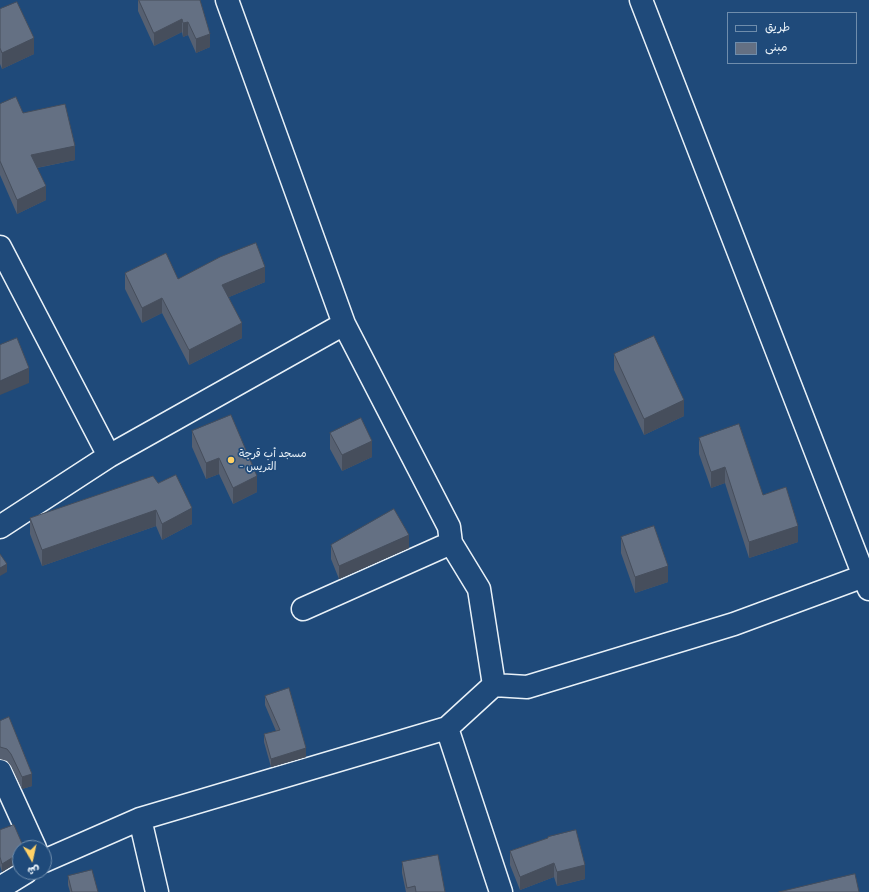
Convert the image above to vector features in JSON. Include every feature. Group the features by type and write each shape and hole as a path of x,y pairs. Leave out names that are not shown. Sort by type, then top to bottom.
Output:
{"street":[{"path":"227,0 344,324 449,527 451,543 479,589 494,685"},
{"path":"52,858 140,819 447,728 494,685 527,687 866,582 641,0"},
{"path":"0,247 109,456"},
{"path":"0,527 109,456 344,324"},
{"path":"303,609 451,543"},
{"path":"447,728 501,892"},
{"path":"0,771 31,840"},
{"path":"140,819 157,892"},
{"path":"0,888 13,880"}],"building":[{"path":"139,0 200,0 210,34 196,39 188,22 183,23 182,19 154,33"},
{"path":"17,2 34,38 2,53 0,48 0,9"},
{"path":"16,97 23,113 65,104 75,146 31,155 46,186 17,200 0,161 0,104"},
{"path":"256,243 265,267 222,285 242,323 189,350 162,298 142,308 125,273 166,253 178,279 220,257"},
{"path":"654,336 684,400 644,419 614,354"},
{"path":"17,338 29,368 0,381 0,345"},
{"path":"231,415 257,476 233,488 219,458 206,463 192,431"},
{"path":"361,418 372,441 342,455 330,433"},
{"path":"739,424 763,495 786,487 798,526 749,542 725,467 711,472 699,438"},
{"path":"176,475 192,508 162,524 156,510 42,550 30,518 153,476 158,483"},
{"path":"394,509 409,535 339,566 331,545"},
{"path":"654,526 668,566 635,577 621,537"},
{"path":"0,554 7,564 0,568"},
{"path":"289,688 306,748 271,759 264,734 280,730 265,696"},
{"path":"9,717 32,774 22,777 11,754 7,749 0,747 0,721"},
{"path":"14,825 21,840 12,840 12,858 2,864 0,857 0,830"},
{"path":"576,830 585,865 557,872 554,863 520,877 510,851 548,837"},
{"path":"438,855 445,892 416,892 415,886 407,888 402,862"},
{"path":"92,870 98,892 72,892 68,876"},
{"path":"855,874 859,892 779,892"}],"place":[{"name":"مسجد أب قرجة - التريس","path":"231,460"}]}
